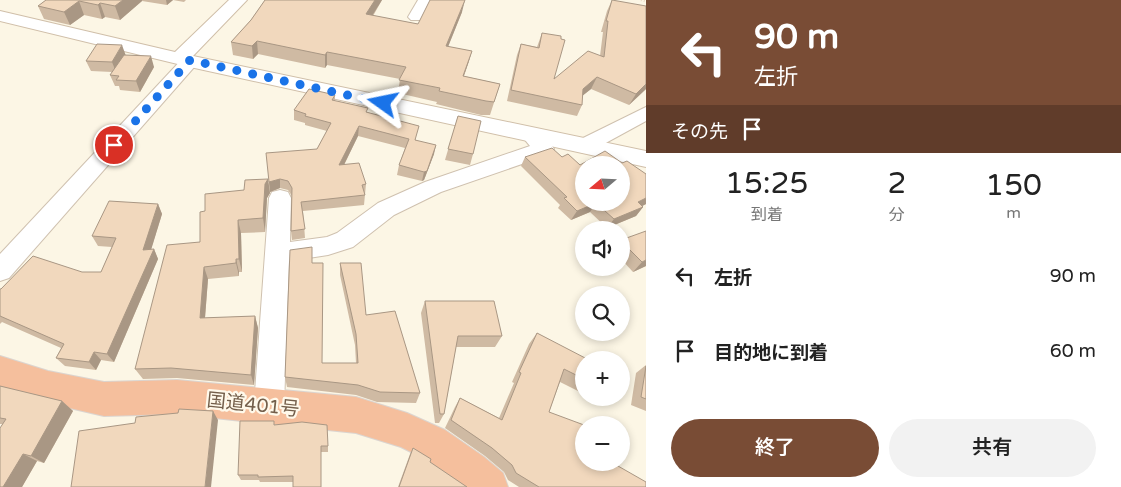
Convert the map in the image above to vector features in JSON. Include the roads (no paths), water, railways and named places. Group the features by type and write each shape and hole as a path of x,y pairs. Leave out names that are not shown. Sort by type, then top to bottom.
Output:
{"highway":[{"name":"国道401号","path":"0,372 48,387 104,399 177,397 356,415 408,430 470,470 489,487"}],"street":[{"path":"0,271 239,0"},
{"path":"416,17 425,0"},
{"path":"0,16 185,59 646,160"},
{"path":"584,146 646,113"},
{"path":"278,252 328,246 345,240 386,209 426,190 544,149 531,135"},
{"path":"269,406 280,198"}]}
